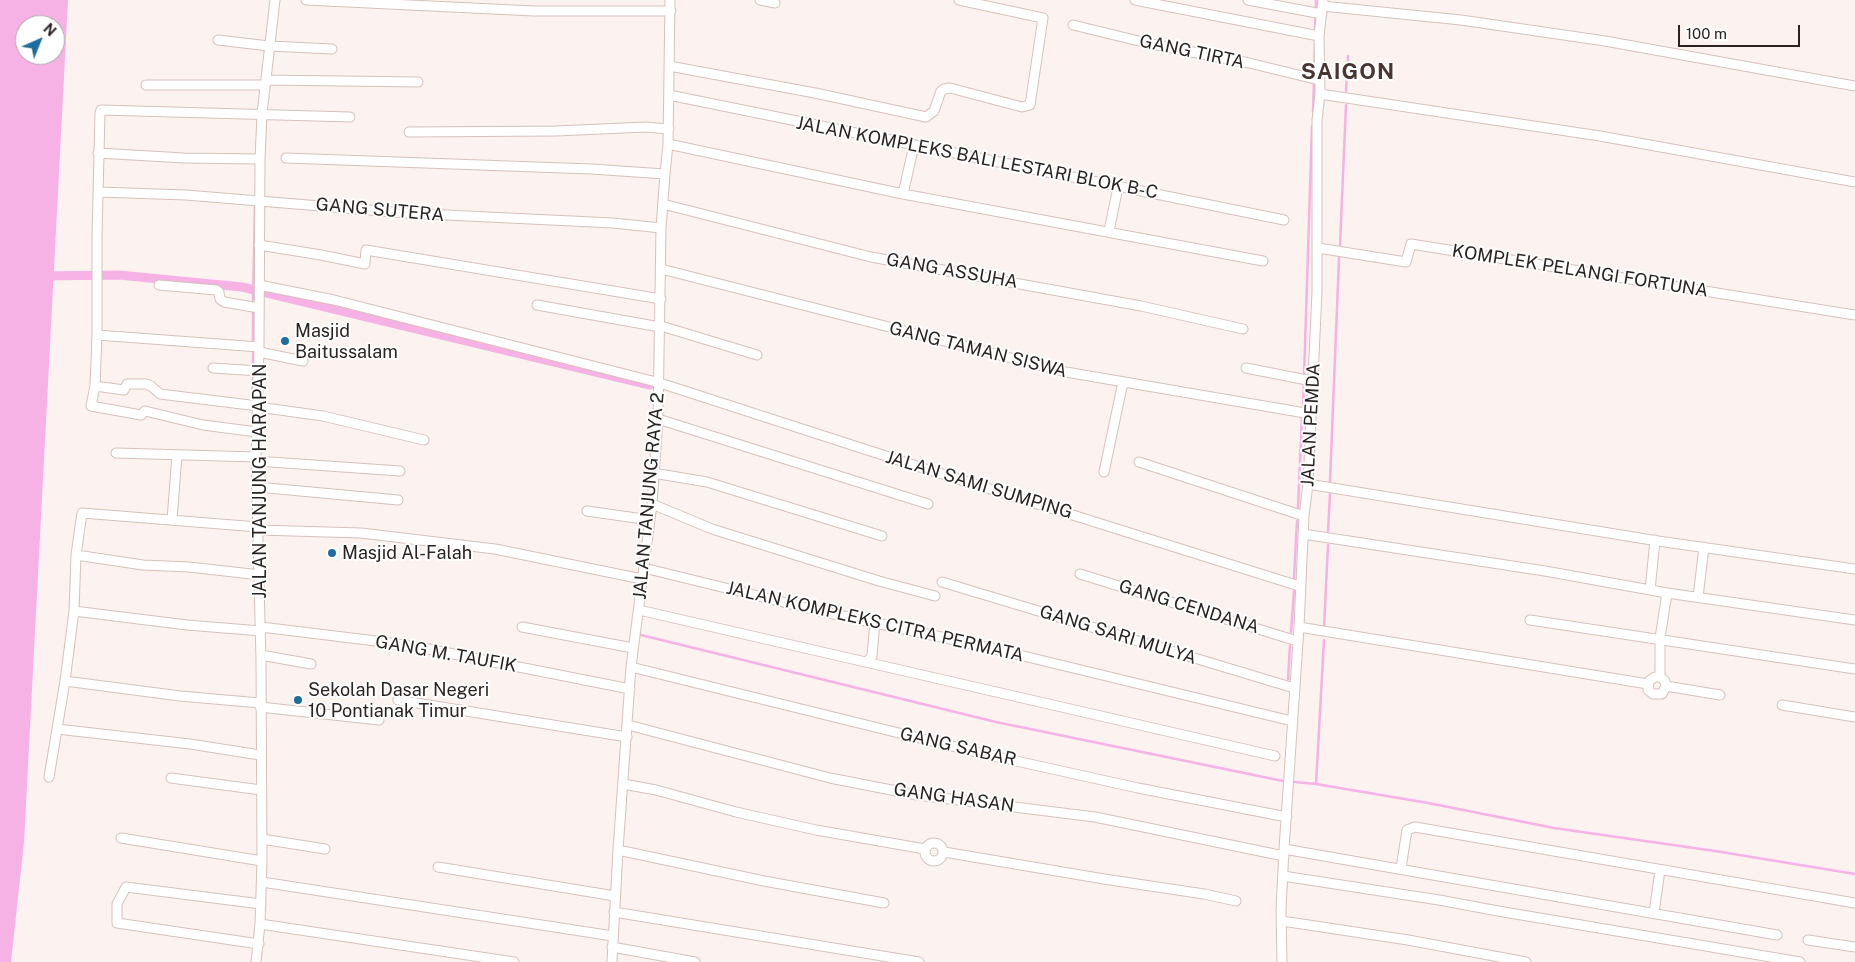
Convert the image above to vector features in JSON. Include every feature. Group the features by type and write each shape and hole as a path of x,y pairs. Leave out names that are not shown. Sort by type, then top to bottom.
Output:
{"street":[{"name":"JALAN TANJUNG HARAPAN","path":"256,962 259,944 262,882 261,629 256,459 259,371 260,159 262,114 275,0"},
{"path":"306,0 534,11 671,11"},
{"name":"JALAN TANJUNG RAYA 2","path":"612,962 633,648 652,504 658,419 661,228 670,95 670,0"},
{"path":"760,0 775,3"},
{"path":"669,66 926,116 934,111 941,92 944,89 950,88 1027,107 1030,106 1043,18 959,0"},
{"path":"1135,0 1317,35"},
{"path":"1248,0 1320,9 1461,20 1605,41 1855,86"},
{"name":"JALAN PEMDA","path":"1282,962 1284,853 1299,627 1299,586 1308,484 1304,413 1312,381 1315,352 1318,248 1317,120 1320,94 1316,79 1317,35 1320,9"},
{"name":"GANG TIRTA","path":"1073,25 1316,79"},
{"path":"218,40 269,46 332,50"},
{"path":"146,85 418,82"},
{"path":"1320,94 1600,136 1855,182"},
{"name":"JALAN KOMPLEKS BALI LESTARI BLOK B-C","path":"670,95 1284,220"},
{"path":"257,432 204,425 145,411 141,415 91,406 95,386 97,335 100,111 350,117"},
{"path":"409,132 556,131 646,127 669,129"},
{"path":"668,144 903,194 1263,261"},
{"path":"903,194 914,145"},
{"path":"98,152 184,158 260,159"},
{"path":"286,158 591,168 664,174"},
{"path":"1109,231 1118,187"},
{"name":"GANG SUTERA","path":"99,192 186,195 405,213 613,223 661,228"},
{"name":"GANG ASSUHA","path":"663,204 871,257 1141,306 1243,329"},
{"name":"KOMPLEK PELANGI FORTUNA","path":"1318,248 1406,262 1411,244 1855,315"},
{"path":"259,245 365,264 366,250 661,299"},
{"name":"GANG TAMAN SISWA","path":"661,269 1024,362 1123,382 1304,413"},
{"path":"159,285 216,290 219,292 220,299 224,302 259,307"},
{"name":"JALAN SAMI SUMPING","path":"259,286 334,300 660,384 926,470 1299,586"},
{"path":"537,304 660,326 757,355"},
{"path":"97,335 259,350 303,361"},
{"path":"213,368 259,371"},
{"path":"1246,368 1312,381"},
{"path":"1104,472 1123,382"},
{"path":"95,386 125,390 128,384 146,384 152,386 160,394 290,410 424,440"},
{"path":"658,419 928,504"},
{"path":"116,453 256,459 400,471"},
{"path":"172,520 177,455"},
{"path":"1139,462 1304,516"},
{"path":"653,473 707,482 882,536"},
{"path":"1308,484 1655,540 1855,569"},
{"path":"257,487 398,500"},
{"path":"652,504 712,529 879,581 934,596"},
{"path":"587,511 650,520"},
{"path":"49,777 66,681 74,611 76,555 82,513 258,528 361,534 476,547 642,580"},
{"path":"1303,534 1667,593 1855,620"},
{"path":"1650,590 1655,540"},
{"path":"1698,597 1704,547"},
{"path":"76,555 143,565 189,567 260,575"},
{"name":"JALAN KOMPLEKS CITRA PERMATA","path":"644,568 815,610 978,644 1292,721"},
{"name":"GANG CENDANA","path":"1080,574 1297,641"},
{"name":"GANG SARI MULYA","path":"942,582 1294,688"},
{"path":"1660,677 1660,638 1667,593"},
{"path":"638,610 1275,756"},
{"name":"GANG M. TAUFIK","path":"74,611 188,626 261,629 376,641 423,648 630,689"},
{"path":"1530,620 1660,638 1855,669"},
{"path":"867,662 872,656 875,622"},
{"path":"522,627 633,648"},
{"path":"1299,627 1648,684"},
{"path":"261,655 311,664"},
{"name":"GANG SABAR","path":"632,666 980,753 1138,788 1287,817"},
{"path":"1660,677 1665,681 1666,686 1664,692 1656,695 1648,690 1648,684 1652,678 1660,677"},
{"path":"66,681 379,720"},
{"path":"1666,686 1720,695"},
{"path":"398,700 627,737"},
{"path":"1782,705 1855,717"},
{"name":"GANG HASAN","path":"628,725 783,767 917,795 1095,817 1284,853 1401,868 1777,935"},
{"path":"57,729 190,744 260,755"},
{"path":"171,778 261,790"},
{"path":"623,784 656,790 736,812 816,830 925,849 927,858 935,862 942,857 944,852 1204,894 1236,901"},
{"path":"1401,868 1407,830 1415,827 1855,903"},
{"path":"121,838 213,852 262,862"},
{"path":"262,839 325,849"},
{"path":"618,850 884,903"},
{"path":"438,867 615,896"},
{"path":"1654,913 1660,870"},
{"path":"1283,876 1439,900 1800,962"},
{"path":"262,882 613,936"},
{"path":"259,944 117,923 117,904 126,887 261,904"},
{"path":"614,912 919,962"},
{"path":"1282,921 1408,940 1526,962"},
{"path":"260,924 514,962"},
{"path":"1808,940 1855,947"},
{"path":"612,947 695,962"}],"shaded area":[{"path":"0,0 68,0 65,57 65,15 15,15 15,65 65,65 24,842 11,962 0,962"}],"waterway":[{"path":"1315,33 1316,0"},
{"path":"1314,76 1315,41"},
{"path":"1346,91 1348,56"},
{"path":"1313,112 1314,81"},
{"path":"1340,245 1346,105"},
{"path":"1304,377 1312,126"},
{"path":"253,300 255,206"},
{"path":"1330,481 1339,258"},
{"path":"42,276 119,275 242,287 650,385"},
{"path":"253,313 253,340"},
{"path":"253,353 253,364"},
{"path":"252,398 253,377"},
{"path":"1303,409 1304,382"},
{"path":"252,425 253,412"},
{"path":"1298,508 1302,415"},
{"path":"1328,531 1330,494"},
{"path":"1294,578 1297,521"},
{"path":"1324,628 1328,545"},
{"path":"1291,632 1294,591"},
{"path":"641,635 996,722 1283,781"},
{"path":"1316,784 1324,640"},
{"path":"1288,679 1290,646"},
{"path":"1295,782 1428,803 1554,828 1715,851 1855,874"}],"place":[{"name":"Masjid Baitussalam","path":"285,341"},
{"name":"Masjid Al-Falah","path":"332,553"},
{"name":"Sekolah Dasar Negeri 10 Pontianak Timur","path":"298,700"}],"district":[{"name":"SAIGON","path":"1348,72"}]}
